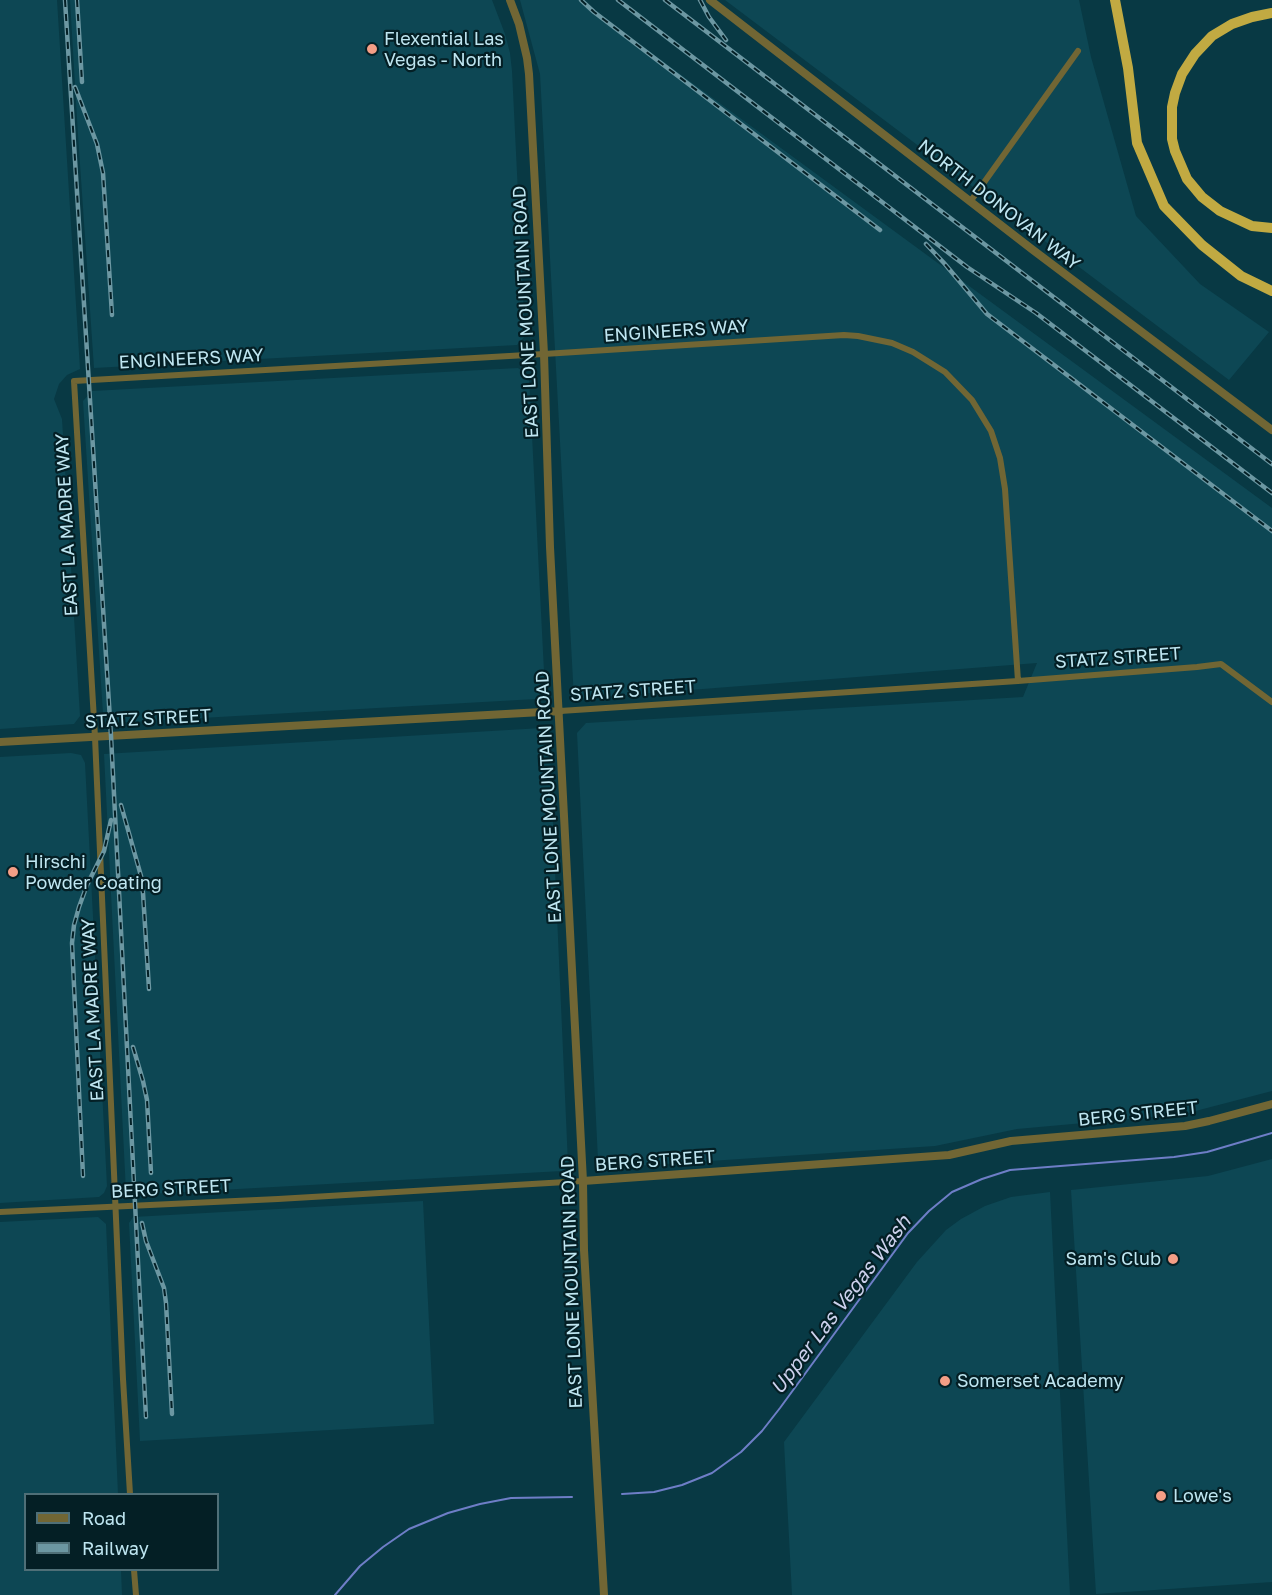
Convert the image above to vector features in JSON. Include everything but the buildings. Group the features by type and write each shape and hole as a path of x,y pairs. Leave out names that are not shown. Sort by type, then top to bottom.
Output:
{"highway":[{"path":"1115,0 1128,68 1137,143 1164,206 1202,245 1241,276 1272,291"},
{"path":"1272,14 1252,17 1232,24 1212,36 1195,54 1182,74 1175,93 1172,107 1172,139 1188,178 1202,197 1220,212 1252,226 1272,228"}],"street":[{"name":"EAST LONE MOUNTAIN ROAD","path":"510,0 519,24 529,74 544,354 550,547 583,1181 584,1250 604,1595"},
{"name":"NORTH DONOVAN WAY","path":"710,0 1083,288 1272,430"},
{"path":"970,201 1078,51"},
{"name":"ENGINEERS WAY","path":"74,381 844,335 892,343 914,352 945,372 966,392 991,431 1000,458 1005,489 1018,681"},
{"name":"EAST LA MADRE WAY","path":"74,381 95,736 130,1493"},
{"name":"STATZ STREET","path":"0,742 560,711 1018,681 1221,664 1272,702"},
{"name":"BERG STREET","path":"0,1212 583,1181 949,1155 1011,1141 1185,1126 1272,1104"},
{"path":"134,1571 136,1595"}],"shaded area":[{"path":"0,0 57,0 80,369 67,375 59,384 54,399 62,419 80,716 74,724 0,729"},
{"path":"70,0 492,0 505,34 512,71 525,336 517,345 94,368"},
{"path":"520,0 579,0 1272,508 1272,1091 1184,1114 1017,1129 935,1146 605,1168 598,1160 577,733 586,723 1023,697 1037,663 574,699 540,74"},
{"path":"725,0 1079,0 1091,57 1136,216 1200,284 1269,332 1229,380"},
{"path":"518,368 529,376 545,691 536,699 113,723 103,714 83,401 92,391"},
{"path":"542,728 549,734 568,1164 566,1169 130,1195 126,1192 104,754"},
{"path":"71,753 81,755 85,763 107,1186 99,1197 0,1203 0,757"},
{"path":"1272,1159 1272,1582 1096,1594 1071,1190 1208,1176"},
{"name":"Somerset Academy","path":"1050,1192 1070,1595 792,1595 784,1442 917,1262 946,1230 985,1206 1011,1197"},
{"path":"423,1201 434,1424 140,1441 129,1223 133,1217"},
{"path":"98,1217 106,1224 118,1493 24,1493 24,1571 121,1571 122,1595 0,1595 0,1222"}],"waterway":[{"name":"Upper Las Vegas Wash","path":"622,1494 654,1492 682,1485 712,1473 741,1452 780,1408 908,1233 952,1192 1010,1170 1174,1157 1207,1152 1272,1133"},
{"name":"Upper Las Vegas Wash","path":"335,1595 360,1566 409,1529 448,1513 480,1504 511,1498 572,1497"}],"railway":[{"path":"65,0 111,736 146,1417"},
{"path":"77,0 82,82"},
{"path":"581,0 880,230"},
{"path":"618,0 967,267 1036,313 1272,493"},
{"path":"665,0 1272,464"},
{"path":"700,0 726,40"},
{"path":"75,87 97,144 103,173 112,315"},
{"path":"926,244 987,314 1272,531"},
{"path":"121,805 141,876 149,989"},
{"path":"83,1176 72,943 79,907 104,851 111,820"},
{"path":"133,1047 147,1100 151,1173"},
{"path":"142,1223 146,1241 164,1288 172,1414"}],"place":[{"name":"Flexential Las Vegas - North","path":"372,49"},
{"name":"Hirschi Powder Coating","path":"13,872"},
{"name":"Sam's Club","path":"1173,1259"},
{"name":"Somerset Academy","path":"945,1381"},
{"name":"Lowe's","path":"1161,1496"}]}
